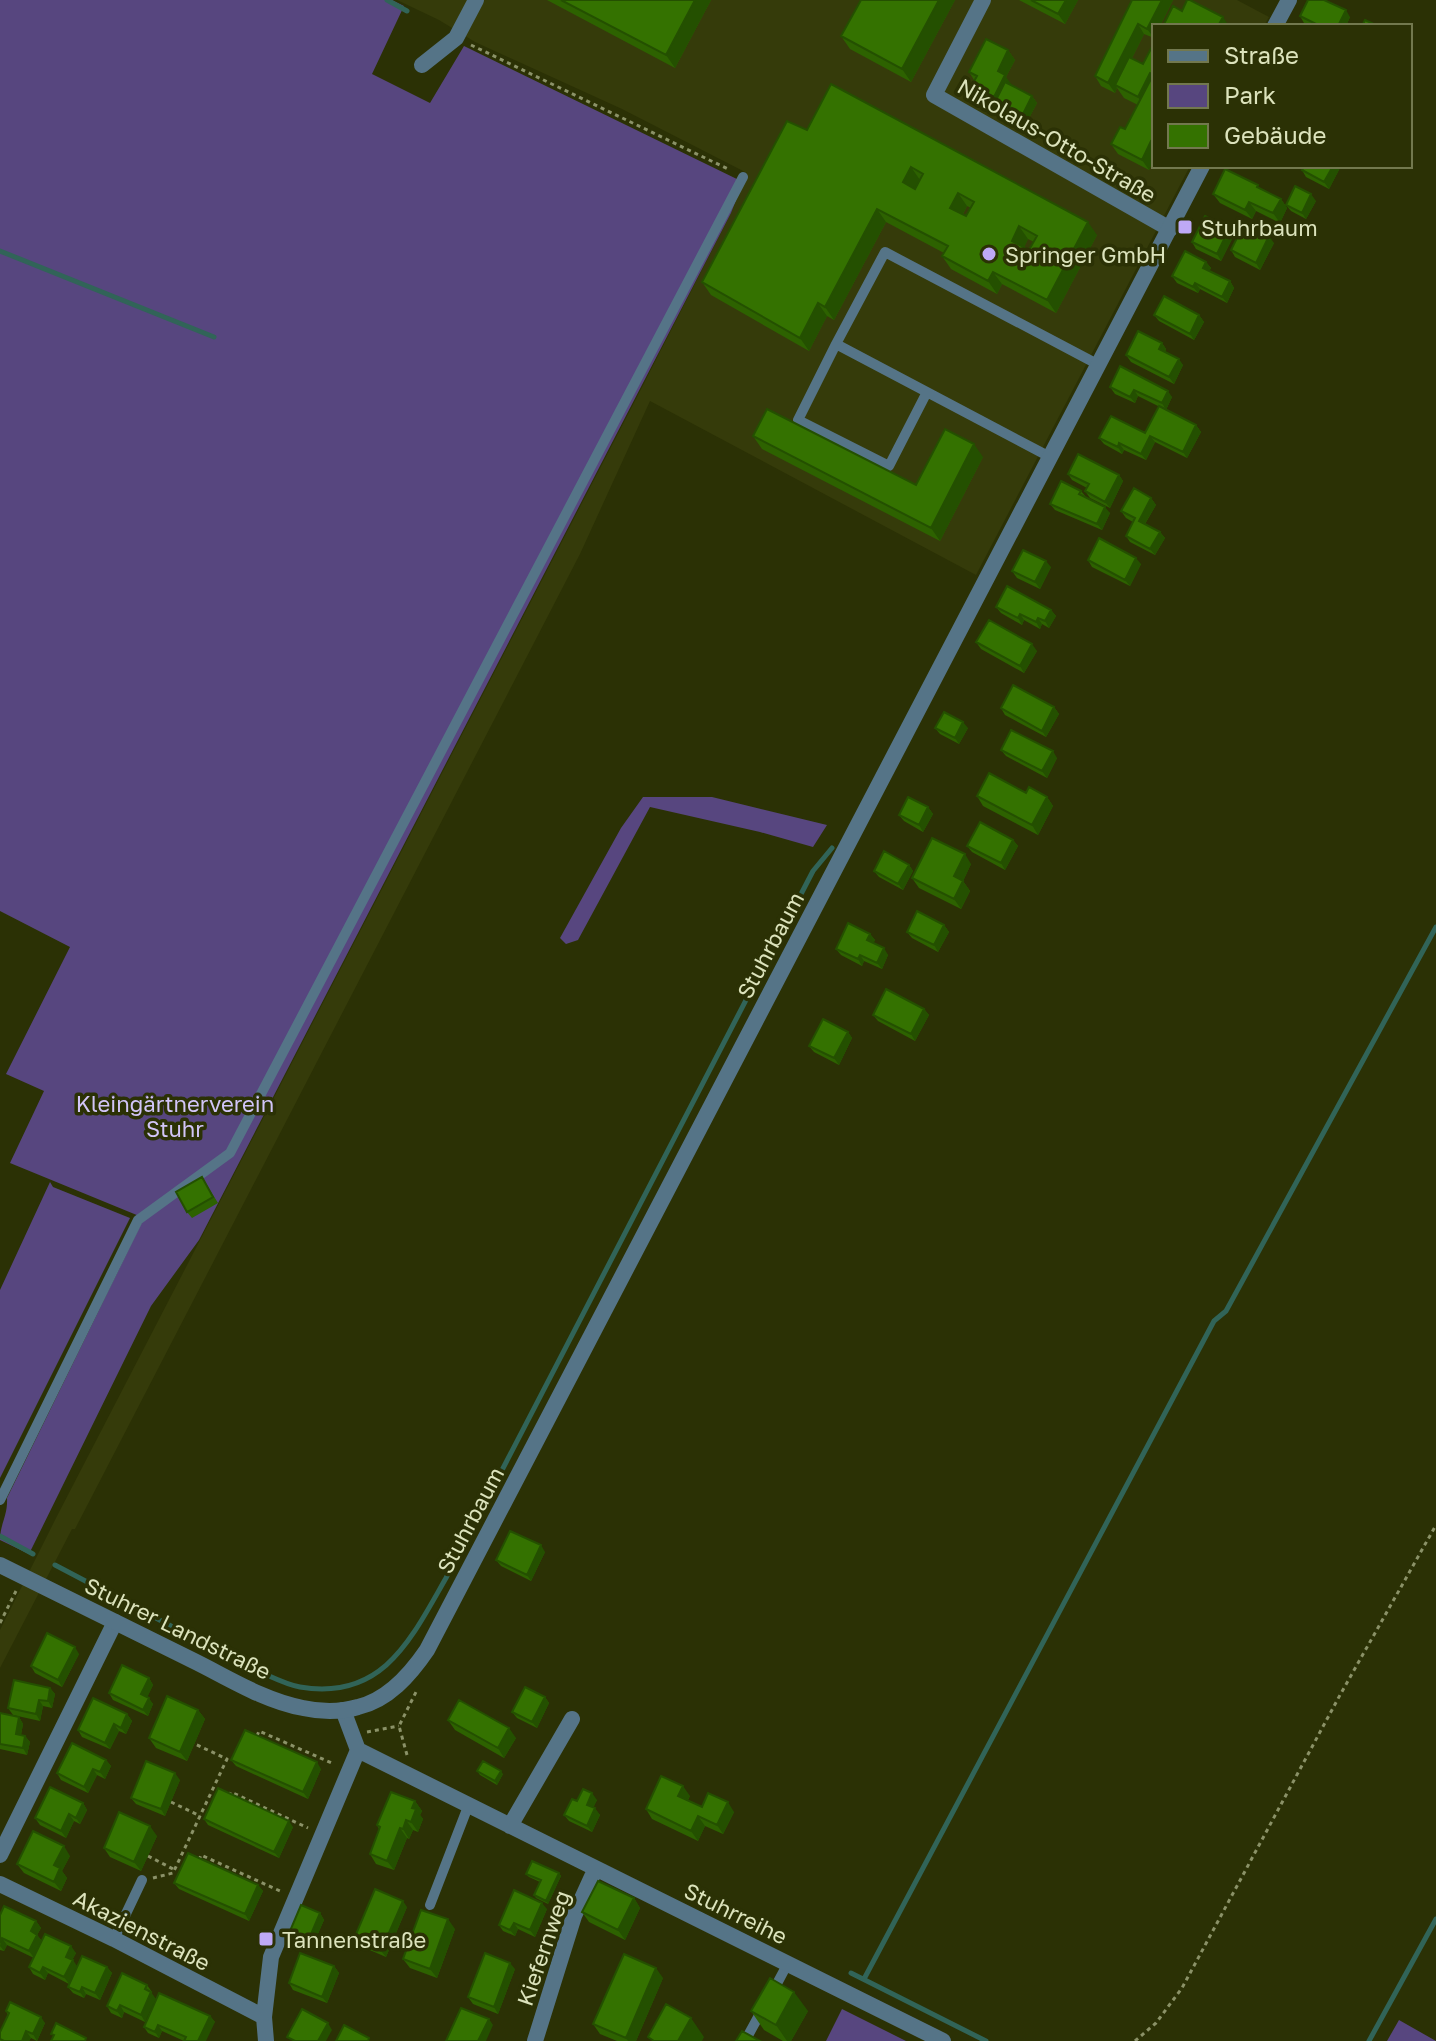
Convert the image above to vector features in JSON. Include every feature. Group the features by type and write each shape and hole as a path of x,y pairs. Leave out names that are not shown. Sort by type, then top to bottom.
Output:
{"street":[{"path":"422,65 456,38 476,0"},
{"name":"Nikolaus-Otto-Straße","path":"983,0 934,95 1170,229"},
{"path":"1276,24 1289,0"},
{"name":"Stuhrbaum","path":"343,1710 374,1702 398,1685 427,1650 1201,168"},
{"name":"Stuhrer Landstraße","path":"0,1565 276,1700 302,1708 343,1710"},
{"path":"0,1855 115,1622"},
{"path":"266,2041 264,2017 271,1957 349,1771 355,1742 343,1710"},
{"path":"510,1826 572,1719"},
{"name":"Stuhrreihe","path":"355,1742 413,1778 943,2041"},
{"name":"Kiefernweg","path":"535,2041 574,1916 595,1870"},
{"name":"Akazienstraße","path":"0,1884 264,2017"}],"lane":[{"path":"0,1500 138,1220 230,1153 743,177"},
{"path":"927,392 889,466 798,420 885,252 1099,365"},
{"path":"836,344 1050,457"},
{"path":"430,1905 469,1804"},
{"path":"114,1939 142,1880"},
{"path":"745,2041 788,1963"}],"path":[{"path":"456,38 743,177"},
{"path":"1135,2041 1156,2023 1182,1988 1340,1695 1436,1525"},
{"path":"0,1623 23,1577"},
{"path":"413,1778 399,1726 425,1675 414,1669"},
{"path":"355,1742 399,1726"},
{"path":"255,1739 259,1731 349,1771"},
{"path":"267,1744 271,1736"},
{"path":"279,1750 283,1741"},
{"path":"142,1880 173,1873 227,1759 195,1744"},
{"path":"291,1755 295,1747"},
{"path":"303,1761 306,1752"},
{"path":"315,1766 319,1757"},
{"path":"229,1797 231,1792 322,1834"},
{"path":"240,1803 243,1798"},
{"path":"171,1802 200,1816"},
{"path":"252,1808 254,1803"},
{"path":"264,1814 266,1808"},
{"path":"275,1819 278,1814"},
{"path":"287,1825 290,1819"},
{"path":"198,1862 201,1855 294,1898"},
{"path":"148,1856 175,1870"},
{"path":"210,1867 213,1861"},
{"path":"221,1872 224,1866"},
{"path":"233,1878 236,1871"},
{"path":"244,1883 247,1876"},
{"path":"257,1888 260,1882"}],"shaded area":[{"path":"397,0 1237,0 1269,17 1265,24 1152,24 1152,168 1189,168 976,575 650,401 580,554 0,1668 0,1630 639,393 731,213 747,173 622,109 475,42"}],"green space":[{"name":"Kleingärtnerverein Stuhr","path":"0,0 392,0 404,6 372,74 430,103 464,46 743,182 731,213 199,1240 151,1306 29,1554 0,1540 7,1498 144,1218 10,1163 44,1091 6,1074 70,947 0,911"},
{"path":"643,797 712,797 827,825 813,847 650,807 578,940 566,944 560,938 621,828"},
{"path":"50,1182 53,1187 130,1218 0,1478 0,1290"},
{"path":"842,2009 906,2041 826,2041"},
{"path":"1399,2020 1436,2041 1387,2041"}],"building":[{"path":"561,0 695,0 666,55"},
{"path":"861,0 939,0 902,69 841,36"},
{"path":"1031,0 1066,0 1058,14"},
{"path":"1132,0 1162,0 1147,29 1138,24 1108,83 1095,76"},
{"path":"1187,0 1190,0 1223,17 1219,24 1164,24 1173,6 1182,11"},
{"path":"1308,0 1324,0 1346,10 1339,24 1316,24 1300,16"},
{"path":"986,39 1008,50 998,71 1005,75 994,97 972,85 977,76 969,72"},
{"path":"1152,47 1152,74 1138,97 1115,85 1129,57 1143,64"},
{"path":"1152,77 1152,141 1142,160 1111,144 1120,127 1125,129"},
{"path":"1005,82 1032,96 1023,114 996,100"},
{"path":"831,84 1088,222 1047,300 993,272 988,281 942,256 948,246 877,209 825,307 818,303 800,338 702,282 787,121 807,130","holes":["911,167 923,174 915,189 903,182","958,193 974,202 966,216 950,208","1019,226 1037,236 1029,250 1012,241"]},
{"path":"1303,168 1332,168 1324,182"},
{"path":"1225,169 1281,199 1273,213 1249,202 1245,210 1213,194"},
{"path":"1295,186 1311,194 1302,213 1286,205"},
{"path":"1205,216 1229,229 1217,254 1192,242"},
{"path":"1248,225 1269,236 1256,263 1231,250"},
{"path":"1185,251 1206,262 1203,268 1230,281 1222,297 1195,283 1193,287 1172,276"},
{"path":"1164,296 1199,315 1190,334 1154,315"},
{"path":"1138,331 1162,343 1159,349 1179,359 1169,377 1126,355"},
{"path":"1120,366 1168,391 1162,403 1134,390 1130,397 1110,387"},
{"path":"1159,406 1196,425 1183,452 1150,436 1141,454 1119,443 1118,447 1099,438 1111,416 1145,433"},
{"path":"767,409 916,485 945,429 974,444 931,528 753,436"},
{"path":"1078,454 1119,475 1105,502 1085,491 1089,484 1068,474"},
{"path":"1061,481 1105,507 1097,524 1050,504"},
{"path":"1134,488 1151,498 1139,521 1160,532 1150,549 1126,536 1135,518 1121,511"},
{"path":"1099,538 1136,558 1125,580 1088,560"},
{"path":"1023,550 1046,561 1035,582 1012,571"},
{"path":"1007,586 1051,610 1045,621 1038,618 1036,622 1020,614 1018,618 996,607"},
{"path":"989,620 1032,644 1020,666 976,642"},
{"path":"1013,685 1054,707 1042,731 1001,708"},
{"path":"944,712 963,722 955,738 935,728"},
{"path":"1011,730 1053,751 1042,771 1001,750"},
{"path":"989,773 1026,793 1029,787 1047,797 1032,825 977,796"},
{"path":"908,797 928,807 919,825 899,815"},
{"path":"980,822 1013,840 1001,863 967,846"},
{"path":"932,838 965,854 954,876 963,881 954,899 912,878"},
{"path":"884,851 909,865 898,884 874,871"},
{"path":"917,911 944,925 934,945 907,932"},
{"path":"848,923 870,934 867,940 884,948 877,963 836,949"},
{"path":"886,989 924,1009 911,1034 873,1015"},
{"path":"823,1019 848,1032 834,1058 809,1046"},
{"path":"202,1177 213,1197 187,1212 176,1192"},
{"path":"510,1531 541,1545 527,1575 496,1560"},
{"path":"47,1633 75,1647 58,1680 31,1666"},
{"path":"122,1665 149,1678 141,1694 149,1698 143,1710 109,1693"},
{"path":"14,1680 50,1688 48,1701 39,1700 36,1714 8,1708"},
{"path":"525,1687 545,1697 532,1722 512,1712"},
{"path":"167,1696 198,1710 180,1752 149,1738"},
{"path":"93,1698 127,1714 121,1728 114,1724 105,1743 78,1730"},
{"path":"459,1700 509,1728 498,1748 448,1720"},
{"path":"0,1713 19,1717 16,1734 25,1736 23,1748 0,1744"},
{"path":"245,1730 317,1762 303,1792 231,1760"},
{"path":"72,1743 106,1760 100,1772 93,1769 84,1787 57,1773"},
{"path":"146,1761 175,1773 161,1809 131,1798"},
{"path":"483,1761 501,1771 495,1781 477,1771"},
{"path":"661,1776 683,1786 678,1796 702,1807 708,1793 728,1802 717,1825 698,1816 691,1831 646,1809"},
{"path":"50,1787 83,1803 76,1818 69,1814 61,1831 35,1818"},
{"path":"218,1788 289,1821 274,1852 204,1819"},
{"path":"583,1789 592,1793 587,1805 595,1808 587,1826 564,1815 572,1799 577,1801"},
{"path":"391,1792 415,1801 412,1808 416,1809 411,1822 406,1820 403,1829 400,1828 387,1861 370,1854 380,1827 377,1825"},
{"path":"119,1812 150,1826 134,1862 104,1848"},
{"path":"33,1831 64,1846 54,1865 60,1868 54,1882 17,1864"},
{"path":"188,1853 258,1885 245,1914 174,1883"},
{"path":"532,1861 559,1873 546,1901 534,1895 541,1880 526,1874"},
{"path":"598,1881 634,1898 618,1930 582,1912"},
{"path":"375,1889 403,1901 381,1951 354,1939"},
{"path":"514,1890 542,1903 530,1930 514,1923 510,1930 499,1925"},
{"path":"301,1905 320,1913 309,1939 290,1931"},
{"path":"4,1906 36,1921 31,1931 37,1935 29,1951 2,1938 0,1943 0,1915"},
{"path":"421,1910 448,1919 430,1969 403,1959"},
{"path":"45,1934 71,1946 66,1957 73,1960 64,1977 43,1967 40,1973 29,1967"},
{"path":"300,1953 334,1966 322,1997 289,1983"},
{"path":"485,1953 510,1963 494,2007 468,1997"},
{"path":"624,1954 656,1968 626,2038 593,2024"},
{"path":"82,1956 107,1967 95,1993 82,1987 80,1992 68,1987"},
{"path":"122,1973 147,1985 145,1989 151,1992 141,2015 120,2005 117,2011 107,2006"},
{"path":"770,1978 794,1992 776,2025 751,2011"},
{"path":"159,1993 210,2016 198,2041 184,2041 186,2037 158,2025 155,2032 144,2027"},
{"path":"10,2002 41,2017 33,2034 26,2031 22,2041 0,2039"},
{"path":"666,2004 691,2018 678,2041 654,2041 648,2037"},
{"path":"461,2008 489,2019 478,2041 446,2041"},
{"path":"302,2009 328,2023 318,2041 295,2041 287,2037"},
{"path":"56,2023 86,2038 85,2041 51,2041"},
{"path":"344,2025 369,2038 368,2041 336,2041"},
{"path":"742,2031 760,2041 736,2041"}],"waterway":[{"path":"387,0 407,11"},
{"path":"0,251 214,337"},
{"path":"248,1667 294,1686 329,1689 353,1684 373,1675 391,1661 406,1643 446,1578 813,871 832,848"},
{"path":"864,1979 1214,1321 1226,1311 1436,927"},
{"path":"0,1536 33,1554"},
{"path":"55,1565 230,1657"},
{"path":"1369,2041 1436,1919"},
{"path":"851,1973 986,2041"}],"place":[{"name":"Stuhrbaum","path":"1185,227"},
{"name":"Springer GmbH","path":"989,254"},
{"name":"Tannenstraße","path":"266,1939"}]}
